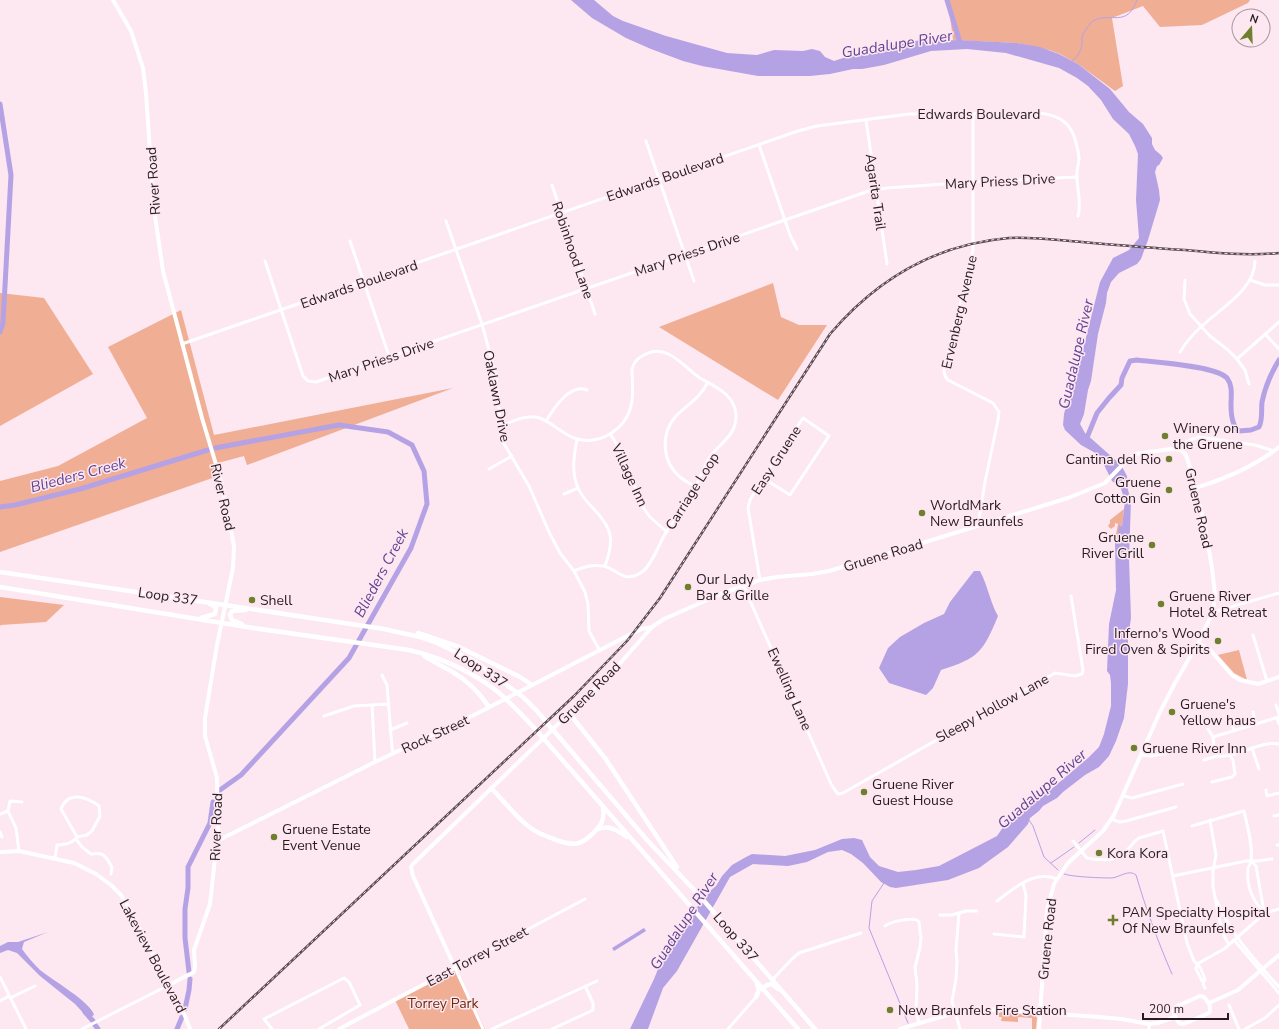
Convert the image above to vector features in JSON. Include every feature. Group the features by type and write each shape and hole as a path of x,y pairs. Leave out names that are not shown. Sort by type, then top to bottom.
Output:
{"main road":[{"name":"Loop 337","path":"0,572 225,604 384,629 420,637 454,650 474,661 523,697 537,711 647,840 683,877 815,1029"},
{"name":"Loop 337","path":"0,587 255,628 409,650 419,652 463,670 497,692 538,731 798,1029"},
{"path":"198,619 212,616 216,612 216,607 205,602"},
{"path":"255,609 235,610 232,611 230,615 232,620 255,628"},
{"path":"384,629 410,631 459,646 520,677 532,685"},
{"path":"419,652 431,661 453,672 467,682 480,694 489,707"},
{"path":"569,713 605,758 683,877"},
{"path":"492,788 524,822 539,833 568,844 574,844 586,840 598,829 604,817 603,807"},
{"path":"598,829 604,827 611,828 632,840"},
{"path":"740,962 741,966 758,986 759,991 756,997"},
{"path":"763,988 767,985 773,985 792,1006 797,1008"},
{"path":"756,997 768,994"}],"street":[{"name":"River Road","path":"113,0 131,30 143,68 154,209 163,271 202,418 221,481 234,546 233,568 217,645 205,725 206,742 217,778 218,827 210,904 194,950 195,970 192,974 169,985"},
{"name":"Edwards Boulevard","path":"182,344 282,311 806,129 866,120 909,114 1039,113 1055,116 1064,120 1070,127 1075,138 1079,157 1076,177 1080,207 1078,216"},
{"name":"Ervenberg Avenue","path":"973,114 973,254 944,370 945,376 948,380 993,403 999,412 978,525"},
{"name":"Agarita Trail","path":"866,120 887,264"},
{"path":"646,141 694,281"},
{"path":"759,145 784,220 797,249"},
{"name":"Mary Priess Drive","path":"282,311 304,376 308,381 316,382 863,193 875,190 973,182 1076,177"},
{"name":"Robinhood Lane","path":"552,185 595,314"},
{"name":"Oaklawn Drive","path":"446,221 482,324 496,376 503,442 530,486 549,532 560,553 574,572 584,592 588,604 589,631 600,651"},
{"path":"350,241 389,356"},
{"path":"265,261 282,311"},
{"path":"1180,352 1188,340 1201,326 1244,290 1255,268 1255,261"},
{"path":"1185,280 1185,304 1190,314 1210,336 1237,359 1247,374 1249,384"},
{"path":"1250,280 1266,285 1279,286"},
{"path":"1237,359 1279,322"},
{"path":"1265,334 1279,349"},
{"name":"Carriage Loop","path":"574,572 587,565 605,566 619,575 627,577 634,576 642,572 649,564 666,532 688,501 710,457 731,435 736,423 735,407 724,392 690,371 671,355 663,352 650,352 638,359 633,364 631,404 628,414 622,424 611,435"},
{"path":"696,487 679,477 671,466 666,452 665,441 673,420 696,399 708,382"},
{"path":"546,421 554,409 567,395 576,389 582,388 588,390"},
{"path":"501,426 523,418 537,417 546,421 558,430 577,439 596,440 611,435"},
{"name":"Easy Gruene","path":"760,580 748,508 750,500 763,478 803,418 829,436 790,495 763,478"},
{"name":"Village Inn","path":"611,435 620,450 643,507 650,517 666,532"},
{"path":"1181,450 1185,443 1199,437 1254,445 1274,451"},
{"path":"577,439 574,456 574,470 578,488 586,501 604,520 609,530 611,542 605,566"},
{"path":"1195,488 1220,480 1240,471 1279,447"},
{"name":"Gruene Road","path":"483,1029 413,876 411,867 416,860 615,669 652,627 668,617 743,585 777,577 829,571 890,554 978,525 1068,498 1101,485 1110,478 1128,459 1136,454 1171,449 1181,450 1187,458 1204,521 1215,594 1213,612 1198,643 1175,683 1141,755 1124,796 1111,819 1103,831 1068,863 1057,879 1049,898 1039,1029"},
{"path":"489,469 512,456"},
{"path":"564,494 578,488"},
{"name":"Ewelling Lane","path":"743,585 836,793"},
{"path":"1213,612 1279,593"},
{"name":"Sleepy Hollow Lane","path":"836,793 843,793 1055,673 1070,675 1082,674 1083,670 1071,596"},
{"name":"Rock Street","path":"217,841 489,707 642,629 652,627"},
{"path":"1253,635 1266,681"},
{"path":"1198,643 1211,651 1232,675 1240,680 1258,684 1279,677"},
{"path":"382,675 387,685 393,753"},
{"path":"324,716 354,706 389,704"},
{"path":"372,705 375,762"},
{"path":"1276,705 1279,724"},
{"path":"1253,712 1256,724"},
{"path":"1213,737 1278,716"},
{"path":"1230,718 1234,731"},
{"path":"390,730 407,723"},
{"path":"1208,729 1213,737 1214,747 1218,756"},
{"path":"1204,760 1218,756 1230,756 1252,748 1270,744 1279,744"},
{"path":"1201,751 1214,747"},
{"path":"1252,748 1259,769"},
{"path":"1141,755 1151,756 1173,752"},
{"path":"1212,782 1232,777 1234,774 1233,760 1230,756"},
{"path":"1124,796 1132,798 1183,784"},
{"path":"1266,790 1267,796 1279,793"},
{"path":"55,858 57,845 65,845 76,838 88,835 92,831 100,816 98,806 90,799 80,796 70,799 61,809 76,838 82,847 91,854 100,853 104,855 112,867 110,874"},
{"path":"20,851 16,828 8,811 10,801 22,802"},
{"path":"1111,819 1120,822 1176,807"},
{"path":"0,814 8,811"},
{"path":"1192,826 1244,811 1249,836 1251,861 1248,869 1251,892 1259,907 1265,913"},
{"path":"1274,816 1279,815"},
{"path":"1210,820 1216,855 1213,881 1215,895 1222,932 1229,945"},
{"path":"1073,841 1087,858 1109,860 1123,855 1135,840 1163,831 1186,938 1192,957 1196,964 1196,969 1202,981 1204,981 1203,984 1205,988"},
{"path":"0,832 2,837"},
{"name":"Lakeview Boulevard","path":"0,852 20,851 55,858 84,867 117,891 138,923 190,1029"},
{"path":"1173,876 1251,861 1272,859"},
{"path":"1251,861 1256,866 1265,913"},
{"path":"997,901 1036,876 1045,876 1057,879"},
{"path":"994,934 1024,937 1026,896 1023,883"},
{"path":"1215,895 1222,914 1237,937 1279,993"},
{"name":"East Torrey Street","path":"339,1029 585,899"},
{"path":"1196,964 1218,953 1229,945 1265,913 1279,908"},
{"path":"940,915 952,915 968,911 977,911"},
{"path":"959,913 956,950 956,979 952,1001 960,1029"},
{"path":"885,926 891,923 914,919 919,922 921,935 920,947 915,967 917,985 916,1011 919,1023"},
{"path":"773,979 792,959 799,954 861,933"},
{"path":"1234,940 1279,987"},
{"path":"1209,1003 1238,990 1279,955"},
{"path":"0,977 26,1029"},
{"path":"272,1029 264,1019 344,978 349,982 360,1005 319,1029"},
{"path":"492,1029 596,981"},
{"path":"82,1029 169,985"},
{"path":"0,1001 35,986"},
{"path":"552,1029 593,1010 593,1003 585,986"},
{"path":"728,1029 763,988"},
{"path":"1203,996 1209,1003 1211,1010 1209,1013 1196,1019 1181,1024 1175,1017 1175,1007 1194,998 1203,996"},
{"path":"1229,1005 1239,1029"},
{"path":"1245,1029 1265,1018 1279,1005"},
{"path":"900,1029 976,1008 1121,1019 1149,1027 1175,1017"}],"green space":[{"path":"948,0 1250,0 1248,3 1238,8 1231,8 1231,11 1202,25 1160,27 1143,6 1112,18 1123,86 1115,91 1078,64 1049,50 1017,43 953,40"},
{"path":"773,283 781,317 799,325 827,325 778,400 659,327"},
{"path":"0,293 44,298 93,374 0,426"},
{"path":"181,310 214,435 453,388 247,465 244,456 218,463 221,475 0,552 0,481 58,466 147,418 108,347"},
{"path":"1124,509 1122,526 1120,525 1121,538 1118,541 1116,534 1118,524 1115,523 1115,526 1111,529 1108,526 1110,520"},
{"path":"0,597 64,605 46,622 0,626"},
{"path":"1239,650 1247,680 1234,673 1218,655"},
{"name":"Torrey Park","path":"455,968 485,1029 409,1029 395,1000"},
{"path":"999,1013 1035,1015 1037,1018 1036,1029 1032,1029 1032,1018 1018,1017 1018,1022 1001,1021 1002,1017 999,1017"}],"shaded area":[{"path":"571,0 594,0 613,16 623,21 666,36 727,53 757,55 774,50 803,51 812,49 820,51 825,57 834,61 858,53 925,39 933,41 958,40 1017,43 1040,47 1059,54 1078,64 1110,89 1129,112 1143,124 1152,138 1152,144 1155,150 1163,158 1157,166 1155,172 1160,200 1141,259 1137,264 1119,273 1111,282 1107,293 1098,334 1091,381 1084,414 1080,424 1085,433 1121,465 1127,476 1128,490 1131,500 1129,559 1131,618 1128,639 1128,684 1124,718 1109,756 1099,767 1085,775 1057,798 1043,806 1030,818 1028,824 1008,847 979,868 948,880 896,888 890,887 881,882 863,863 851,854 842,850 828,852 807,862 788,866 753,864 730,877 677,971 663,988 648,1029 630,1029 654,979 671,938 681,932 689,922 697,907 703,902 710,891 716,886 722,876 732,865 752,854 785,856 815,850 842,839 854,838 862,840 870,857 879,866 898,872 939,866 997,836 1006,823 1019,815 1048,792 1099,747 1111,706 1111,683 1110,675 1107,671 1109,624 1116,590 1115,543 1121,538 1118,533 1119,525 1122,526 1125,501 1121,489 1112,481 1099,455 1081,445 1065,430 1063,425 1064,414 1071,387 1078,369 1100,282 1113,258 1129,250 1139,238 1136,200 1138,154 1129,134 1113,119 1101,100 1088,86 1059,68 1006,53 967,49 931,51 884,65 830,74 810,76 758,76 702,66 683,61 651,49 626,38 592,18"},
{"path":"974,571 980,571 998,616 983,646 978,652 964,662 941,670 933,688 926,695 889,683 879,668 888,648 900,637 924,623 944,614 950,602"},
{"path":"644,928 646,931 614,951 612,948"},
{"path":"48,932 24,942 22,949 40,970 79,998 92,1010 94,1015 88,1018 75,1004 40,976 17,953 8,950 0,953 0,946 8,942 18,942"}],"waterway":[{"name":"Guadalupe River","path":"947,0 961,46"},
{"path":"1072,61 1077,56 1081,48 1084,32 1092,22 1099,18 1123,17 1133,9 1137,0"},
{"name":"Blieders Creek","path":"0,104 11,175 3,323 0,332"},
{"path":"1086,440 1097,413 1121,385 1122,378 1130,361 1137,360 1185,365 1211,370 1221,374 1227,378 1230,384 1232,419 1239,431 1251,430 1259,427 1265,391 1279,360"},
{"name":"Blieders Creek","path":"215,448 339,425 388,432 412,445 424,471 427,504 411,548 349,658 241,775 220,790"},
{"name":"Blieders Creek","path":"0,507 15,505 80,489 208,450"},
{"name":"Blieders Creek","path":"189,972 185,938 185,909 188,888 188,867 210,823 213,802"},
{"name":"Guadalupe River","path":"1029,820 1033,826 1044,857 1058,870"},
{"path":"1079,843 1095,830"},
{"path":"1051,863 1074,847"},
{"path":"1064,874 1080,877 1107,878 1112,878 1127,873 1133,873 1136,875 1152,925 1172,974"},
{"path":"884,883 872,901 869,928 908,1023"},
{"name":"Blieders Creek","path":"185,1009 190,979"},
{"name":"Blieders Creek","path":"85,1012 93,1021"},
{"name":"Blieders Creek","path":"177,1029 182,1017"},
{"name":"Blieders Creek","path":"95,1025 98,1029"}],"railway":[{"path":"219,1029 574,696 627,641 660,598 830,334 848,314 888,281 910,268 957,248 1009,238 1046,239 1232,254 1279,253"}],"place":[{"name":"Winery on the Gruene","path":"1165,436"},
{"name":"Cantina del Rio","path":"1169,459"},
{"name":"Gruene Cotton Gin","path":"1169,490"},
{"name":"WorldMark New Braunfels","path":"922,513"},
{"name":"Gruene River Grill","path":"1152,545"},
{"name":"Our Lady Bar & Grille","path":"688,587"},
{"name":"Shell","path":"252,600"},
{"name":"Gruene River Hotel & Retreat","path":"1161,604"},
{"name":"Inferno's Wood Fired Oven & Spirits","path":"1218,641"},
{"name":"Gruene's Yellow haus","path":"1172,712"},
{"name":"Gruene River Inn","path":"1134,748"},
{"name":"Gruene River Guest House","path":"864,792"},
{"name":"Gruene Estate Event Venue","path":"274,837"},
{"name":"Kora Kora","path":"1099,853"},
{"name":"PAM Specialty Hospital Of New Braunfels","path":"1113,920"},
{"name":"New Braunfels Fire Station","path":"890,1010"}]}
